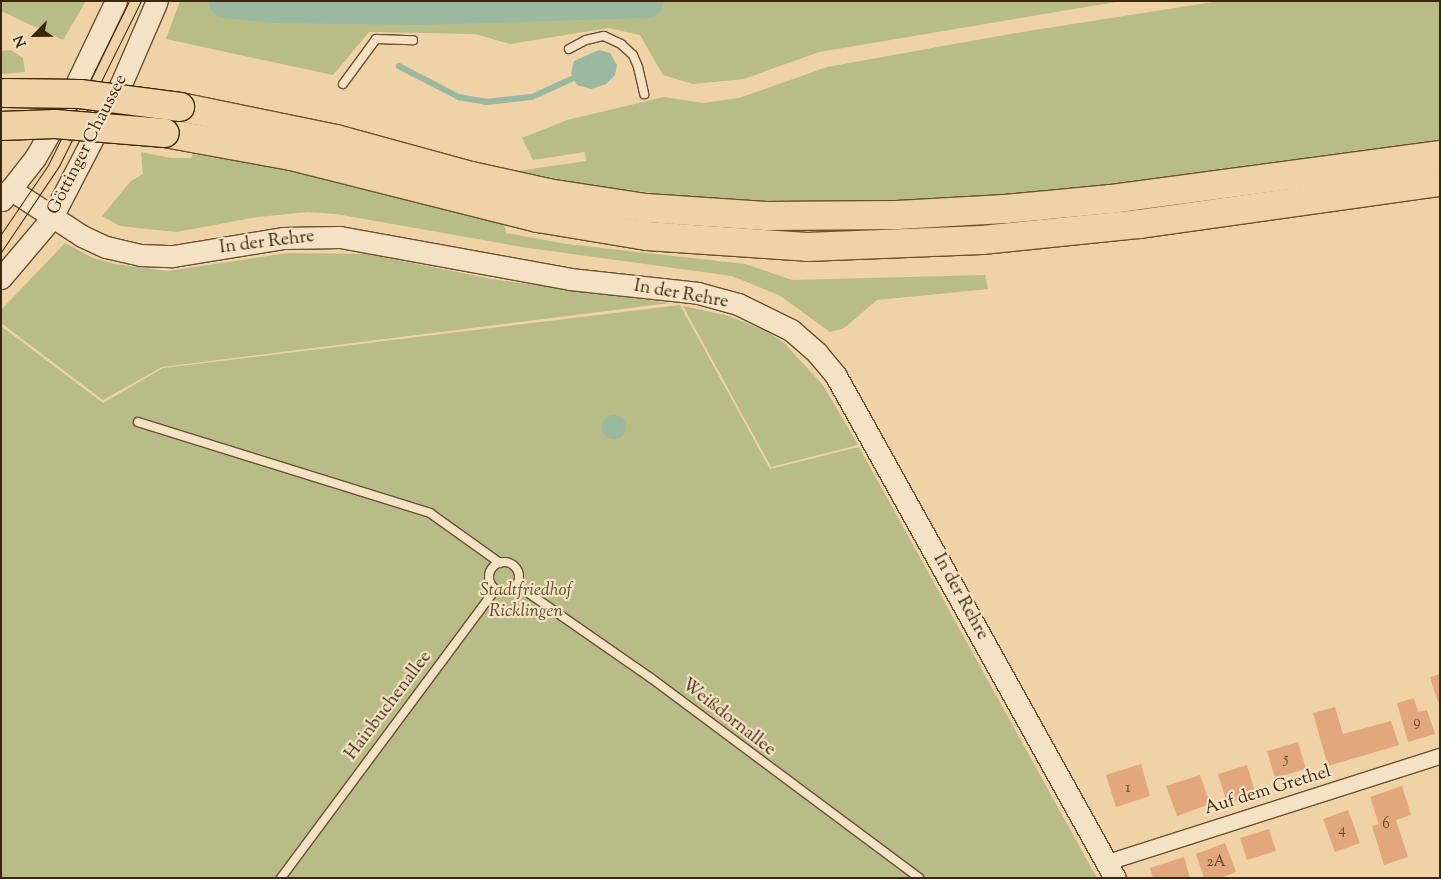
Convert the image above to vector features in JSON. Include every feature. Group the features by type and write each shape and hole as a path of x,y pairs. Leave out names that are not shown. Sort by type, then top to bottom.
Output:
{"highway":[{"path":"3,93 80,94 180,107 336,139 470,176 548,193 646,208 766,216 898,215 1005,209 1111,199 1440,155"},
{"path":"1,126 55,124 166,133 291,156 391,184 547,219 646,236 807,247 982,240 1140,224 1440,182"}],"street":[{"path":"6,195 34,158 68,101 116,1"},
{"name":"Göttinger Chaussee","path":"1,278 51,219 121,84 154,7"},
{"name":"In der Rehre","path":"6,195 106,247 140,255 173,256 252,242 308,236 367,241 570,279 698,293 738,304 791,330 817,353 836,376 1111,870"},
{"name":"Auf dem Grethel","path":"1111,870 1440,756"}],"lane":[{"path":"569,49 586,40 604,36 621,44 635,61 644,94"},
{"path":"343,84 376,39 413,40"},
{"path":"138,422 430,513 500,563 513,566 519,578 517,585 504,592 495,590 490,582 490,573 500,563"},
{"name":"Weißdornallee","path":"517,585 652,678 919,878"},
{"name":"Hainbuchenallee","path":"281,878 495,590"}],"green space":[{"path":"1,1 86,1 63,40 1,11"},
{"path":"180,1 209,1 228,7 274,10 419,12 490,9 582,9 653,5 653,1 1122,1 819,52 744,79 693,84 663,75 640,35 608,28 510,44 475,34 369,32 333,75 166,39"},
{"path":"1219,1 1440,1 1440,142 1225,172 967,200 804,203 709,199 598,187 518,171 586,161 585,152 533,160 522,138 567,120 664,97 703,103 739,98 827,67 1010,34"},
{"path":"11,50 23,58 25,72 1,74 1,51"},
{"path":"141,152 171,158 191,158 193,154 300,171 504,224 506,233 566,244 745,264 792,280 985,275 988,289 877,300 844,328 830,332 779,295 732,276 522,247 336,214 308,212 258,217 176,232 120,226 102,216 131,181 143,174"},
{"path":"65,243 93,258 115,264 168,271 288,253 367,254 492,279 670,303 162,367 103,400 1,323 1,310"},
{"name":"Stadtfriedhof Ricklingen","path":"680,305 770,469 859,447 1097,878 1,878 1,326 103,403 163,368"},
{"path":"683,306 729,316 768,332 785,344 823,385 858,445 771,467"}],"shaded area":[{"path":"599,50 610,53 617,65 615,75 606,84 591,89 577,85 571,73 574,61"},
{"path":"614,415 622,419 626,427 622,435 614,439 606,435 602,427 606,419"}],"building":[{"path":"1440,674 1440,705 1439,705 1430,677"},
{"path":"1414,698 1418,712 1427,710 1435,734 1408,742 1397,703"},
{"path":"1335,707 1343,734 1391,721 1399,745 1328,766 1313,713"},
{"path":"1298,742 1306,769 1275,778 1267,751"},
{"path":"1141,764 1150,796 1116,807 1106,775"},
{"path":"1247,765 1256,795 1227,803 1218,774"},
{"path":"1200,775 1210,804 1177,816 1166,786"},
{"path":"1402,786 1411,815 1396,820 1408,857 1384,865 1372,826 1379,824 1370,797"},
{"path":"1348,810 1360,843 1335,852 1323,819"},
{"path":"1269,829 1276,851 1247,860 1240,838"},
{"path":"1225,843 1236,872 1220,878 1204,878 1196,854"},
{"path":"1184,857 1190,878 1153,878 1150,868"}],"waterway":[{"path":"226,1 275,6 420,8 647,1"},
{"path":"335,1 338,8"},
{"path":"399,66 459,97 486,102 532,97 574,78"}],"tram line":[{"path":"1,234 48,165 129,1"},
{"path":"1,252 59,166 141,1"}]}
